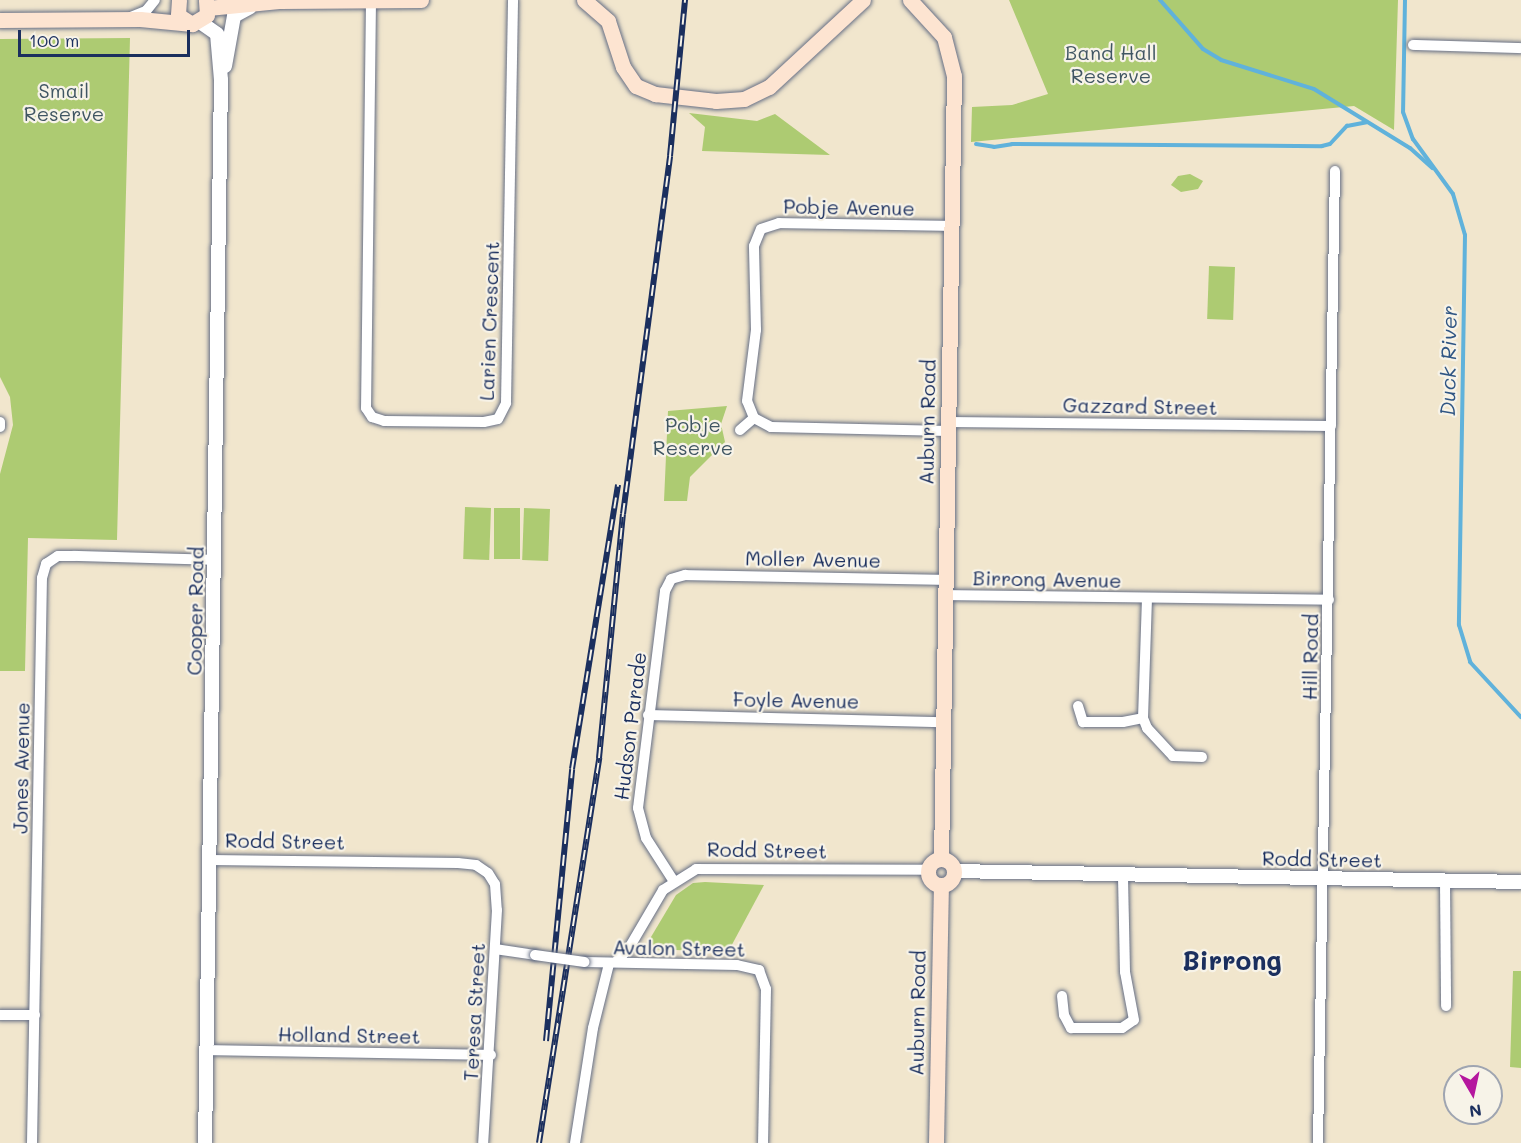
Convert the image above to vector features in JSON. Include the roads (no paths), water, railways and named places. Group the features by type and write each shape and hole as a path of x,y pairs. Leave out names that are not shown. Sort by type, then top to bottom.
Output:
{"main road":[{"path":"272,0 421,0"},
{"path":"584,0 608,21 623,67 636,86 655,94 706,101 753,96 770,87 863,0"},
{"name":"Auburn Road","path":"910,0 944,37 952,61 941,858"},
{"path":"134,19 176,3 180,18 279,1"},
{"path":"0,20 134,19 203,13"},
{"path":"941,858 952,864 954,872 952,879 941,885 930,878 928,870 931,863 941,858"},
{"name":"Auburn Road","path":"936,1143 941,885"}],"street":[{"path":"134,19 146,11 155,0"},
{"name":"Larien Crescent","path":"371,1 366,408 372,417 384,421 484,422 498,419 506,403 513,0"},
{"path":"221,80 236,12 279,1"},
{"path":"203,13 225,33 221,80"},
{"path":"1413,45 1521,48"},
{"name":"Cooper Road","path":"205,1143 221,80"},
{"name":"Hill Road","path":"1318,1143 1335,171"},
{"name":"Pobje Avenue","path":"754,418 747,401 756,330 754,246 760,229 779,223 951,226"},
{"path":"740,430 754,418 771,427 948,426"},
{"path":"0,422 0,427"},
{"name":"Gazzard Street","path":"948,426 1331,426"},
{"name":"Jones Avenue","path":"32,1143 42,590 46,564 58,556 214,560"},
{"name":"Moller Avenue","path":"680,575 946,587"},
{"name":"Hudson Parade","path":"673,880 646,838 638,808 666,587 680,575"},
{"name":"Birrong Avenue","path":"946,587 1147,598 1329,600"},
{"name":"Birrong Avenue","path":"1143,717 1147,598"},
{"path":"1078,706 1083,722 1129,722 1143,717 1147,728 1173,756 1202,757"},
{"name":"Foyle Avenue","path":"648,715 943,722"},
{"name":"Rodd Street","path":"210,860 467,863 482,868 495,884"},
{"name":"Rodd Street","path":"673,880 707,867 928,870"},
{"name":"Rodd Street","path":"954,872 1521,882"},
{"path":"1062,996 1064,1015 1071,1028 1116,1029 1134,1020 1125,972 1123,875"},
{"path":"574,1143 593,1028 613,963 673,880"},
{"path":"1445,882 1446,1006"},
{"name":"Teresa Street","path":"483,1143 495,949 495,884"},
{"name":"Avalon Street","path":"495,949 585,962 746,965 759,970 766,989 763,1143"},
{"path":"0,1015 35,1015"},
{"name":"Holland Street","path":"207,1050 490,1055"}],"waterway":[{"path":"1160,0 1203,49 1221,60 1314,89 1410,148 1432,168"},
{"name":"Duck River","path":"1405,0 1403,112 1413,139 1453,194 1465,235 1459,625 1470,662 1521,717"},
{"path":"976,144 994,147 1012,144 1322,146 1330,144 1347,126 1367,122"}],"railway":[{"path":"539,1143 599,758 623,514 670,156 685,0"},
{"path":"546,1041 572,769 618,485"}],"district":[{"name":"Birrong","path":"1232,961"}],"park label":[{"name":"Band Hall Reserve","path":"1111,64"},
{"name":"Smail Reserve","path":"64,102"},
{"name":"Pobje Reserve","path":"693,436"}]}
